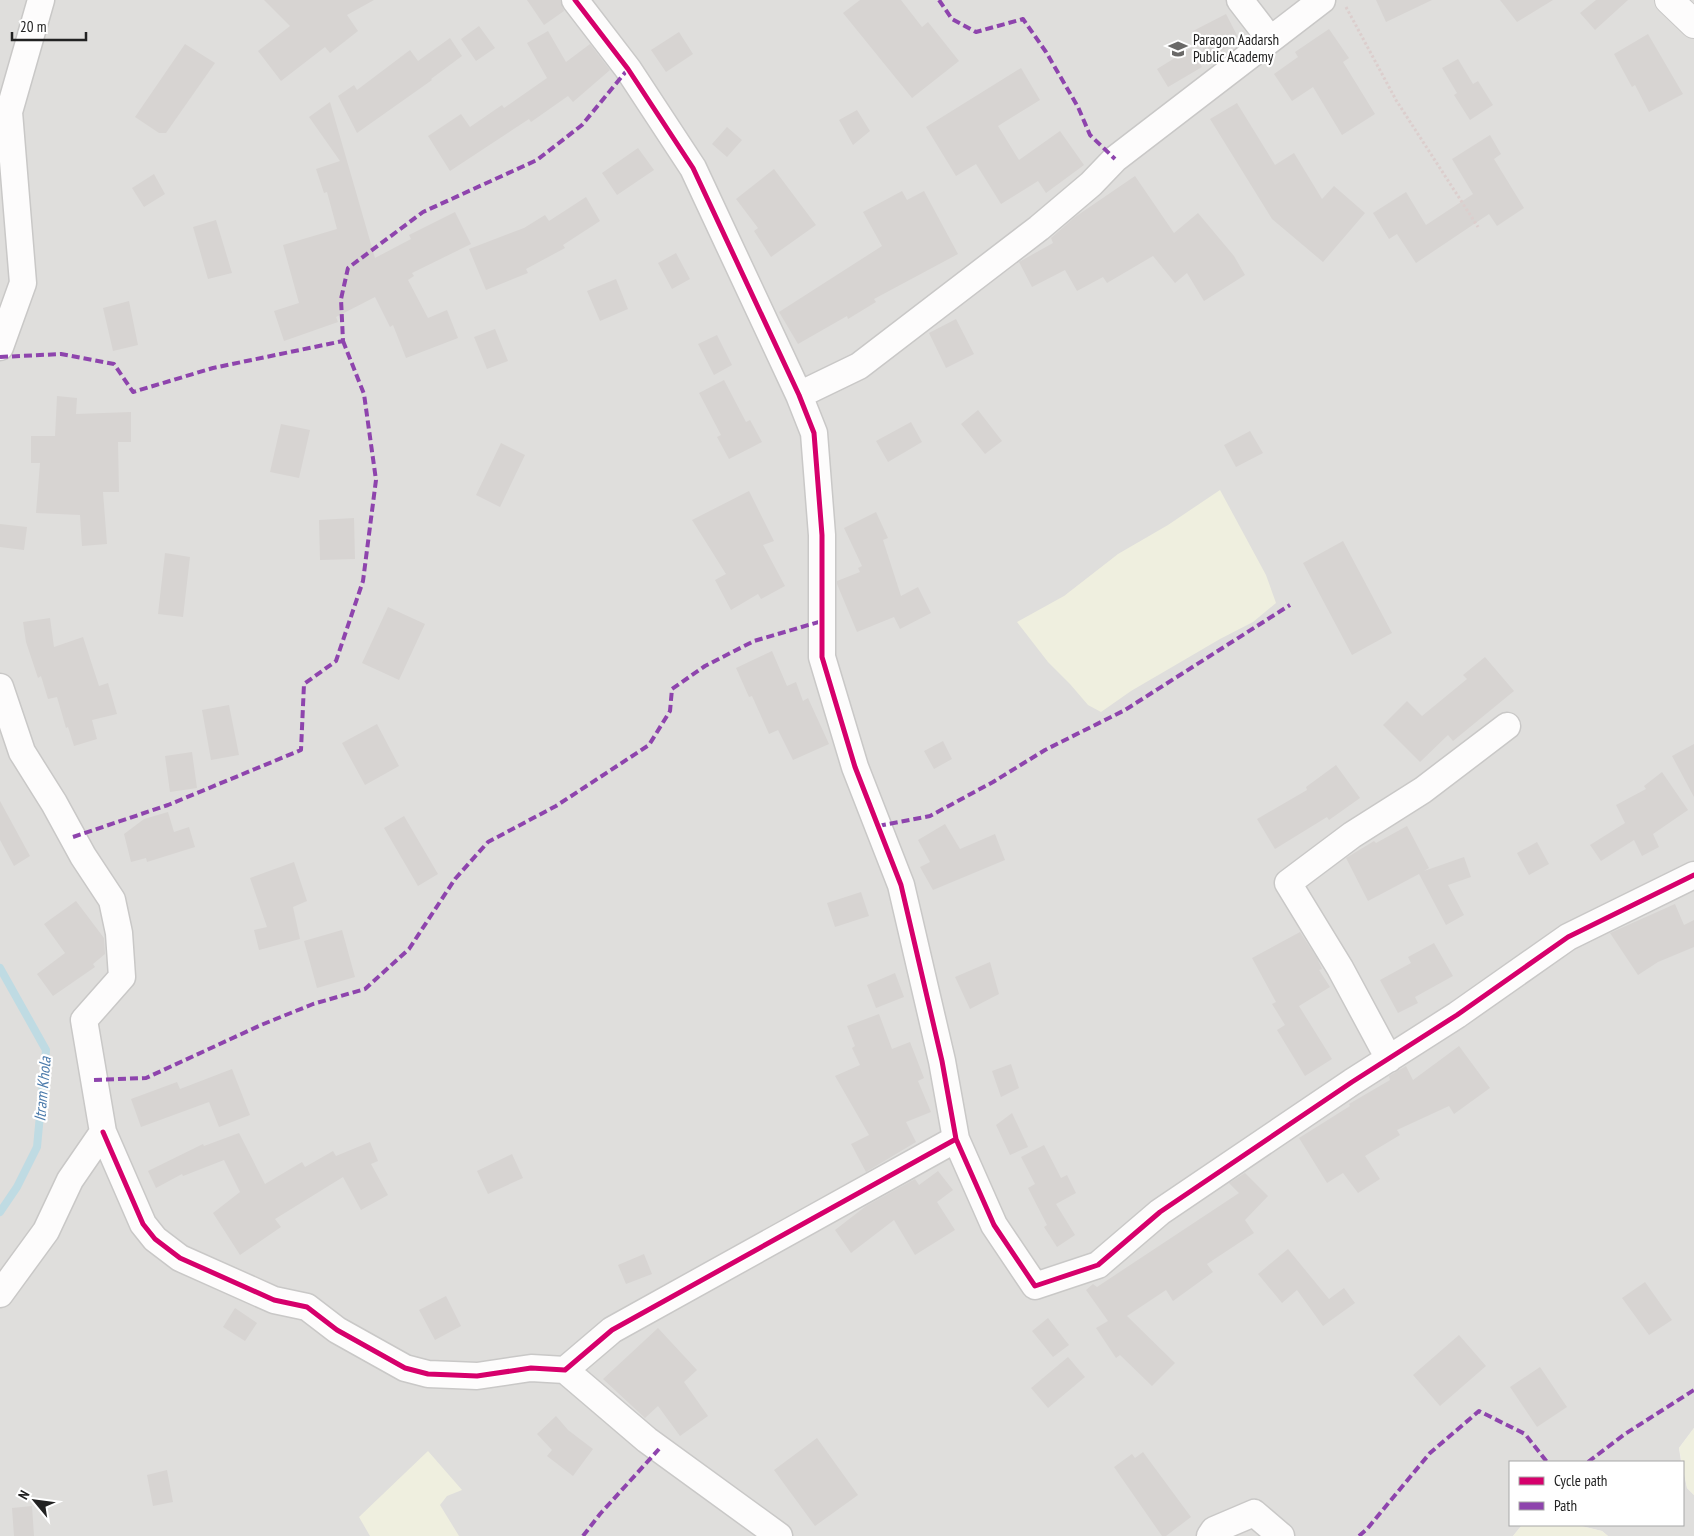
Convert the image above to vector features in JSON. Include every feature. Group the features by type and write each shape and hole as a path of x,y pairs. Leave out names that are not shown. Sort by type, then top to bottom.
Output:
{"street":[{"path":"0,347 23,283 5,109 41,0"},
{"path":"575,0 628,69 693,168 799,395 814,433 822,536 822,657 855,767 900,885 942,1061 956,1139 994,1225 1035,1286 1098,1266 1160,1212 1457,1015 1568,938 1694,875"},
{"path":"1240,0 1270,39"},
{"path":"799,395 859,366 1039,228 1116,159 1322,0"},
{"path":"1669,0 1694,24"},
{"path":"0,687 22,752 54,802 83,856 112,900 120,933 122,977 84,1020 103,1132 143,1224 155,1239 180,1258 274,1300 307,1307 337,1330 405,1368 428,1374 477,1376 531,1368 565,1370 647,1440 779,1536"},
{"path":"1389,1059 1340,968 1288,882 1352,835 1423,790 1508,726"},
{"path":"0,1294 46,1231 70,1180 103,1132"},
{"path":"565,1370 612,1330 956,1139"},
{"path":"1210,1536 1214,1530 1254,1513 1281,1536"}],"path":[{"path":"1342,0 1396,100 1478,227"}],"shaded area":[{"path":"0,0 1694,0 1694,1428 1679,1448 1681,1461 1509,1461 1509,1526 1521,1526 1513,1536 0,1536"},
{"path":"1684,1473 1687,1488 1694,1495 1694,1536 1608,1536 1602,1531 1581,1526 1684,1526"}],"green space":[{"path":"1220,490 1266,575 1276,603 1253,622 1131,691 1101,712 1088,705 1048,662 1017,622 1064,596 1118,554 1168,525"},
{"path":"1694,1428 1694,1495 1687,1488 1684,1461 1682,1461 1679,1448"},
{"path":"428,1451 462,1490 447,1496 440,1505 459,1536 370,1536 359,1517"},
{"path":"1521,1526 1581,1526 1602,1531 1608,1536 1513,1536"}],"building":[{"path":"264,0 374,0 347,15 358,31 330,53 325,47 281,81 258,51 290,26"},
{"path":"527,0 560,0 564,11 544,25"},
{"path":"860,0 901,0 922,27 928,22 959,61 912,98 843,13"},
{"path":"1376,0 1432,0 1386,22"},
{"path":"1500,0 1553,0 1517,22"},
{"path":"1596,0 1628,0 1595,30 1580,13"},
{"path":"1226,14 1240,41 1208,58 1193,31"},
{"path":"479,26 495,48 476,61 461,39"},
{"path":"1329,29 1349,58 1343,62 1375,114 1342,135 1313,87 1292,101 1274,74 1298,57 1295,52"},
{"path":"548,31 566,62 590,44 610,70 573,102 568,96 531,122 529,119 450,171 428,136 461,114 470,127 502,105 504,108 547,78 527,43"},
{"path":"679,32 693,54 666,72 651,50"},
{"path":"1648,34 1683,94 1649,112 1635,85 1632,87 1614,54"},
{"path":"450,38 462,56 432,80 357,133 338,96 354,85 357,90 410,50 418,61"},
{"path":"185,44 215,63 166,133 159,133 135,117"},
{"path":"1191,48 1202,67 1168,87 1157,69"},
{"path":"1458,59 1473,84 1478,81 1493,105 1470,120 1454,95 1457,93 1442,68"},
{"path":"1021,68 1040,100 998,126 1019,160 1060,131 1084,165 1046,193 1038,181 1001,204 976,164 956,176 926,127"},
{"path":"330,102 375,258 411,239 409,235 455,212 471,244 412,273 414,276 408,280 428,318 447,310 458,338 406,358 393,325 390,327 375,297 336,317 338,322 284,341 274,311 299,303 283,245 337,229 327,192 324,193 316,169 340,161 309,117"},
{"path":"1237,103 1275,165 1294,153 1322,199 1334,186 1365,213 1323,262 1272,219 1210,119"},
{"path":"857,110 870,131 853,145 839,120"},
{"path":"727,127 742,140 727,157 712,144"},
{"path":"1490,135 1501,154 1494,159 1524,208 1497,226 1489,214 1416,263 1397,234 1389,239 1373,213 1406,192 1426,225 1473,194 1452,159"},
{"path":"638,148 654,170 617,195 602,173"},
{"path":"774,169 816,225 771,257 754,231 758,228 736,199"},
{"path":"154,174 165,194 144,207 132,188"},
{"path":"1135,176 1174,233 1198,213 1234,256 1245,275 1204,301 1187,273 1175,283 1153,256 1107,283 1103,277 1077,291 1065,270 1032,287 1019,262 1053,243 1051,238 1075,217"},
{"path":"902,191 907,200 924,191 958,254 874,299 876,302 848,319 847,316 798,344 779,312 882,246 863,212"},
{"path":"586,197 600,221 563,245 565,248 526,269 528,273 486,290 469,249 524,228 545,215 549,221"},
{"path":"216,220 232,273 208,279 193,227"},
{"path":"676,253 690,279 672,289 658,263"},
{"path":"616,279 628,309 600,321 587,291"},
{"path":"129,301 138,345 113,351 103,308"},
{"path":"956,319 974,354 946,368 929,333"},
{"path":"495,329 508,361 487,369 474,337"},
{"path":"717,335 732,365 714,375 698,344"},
{"path":"724,380 746,422 750,420 762,442 729,459 717,437 721,435 699,393"},
{"path":"57,396 77,398 76,414 131,412 131,442 118,442 119,492 103,492 107,544 82,546 80,515 36,513 40,463 31,463 31,436 55,436"},
{"path":"978,410 1002,441 985,454 961,424"},
{"path":"911,422 922,442 888,462 876,441"},
{"path":"281,424 310,430 299,478 270,472"},
{"path":"1250,431 1263,453 1236,467 1224,445"},
{"path":"501,443 525,455 500,507 476,495"},
{"path":"749,491 774,541 763,545 785,586 761,599 758,594 731,610 715,580 726,574 692,520"},
{"path":"876,512 888,538 883,540 901,596 918,587 931,613 900,629 894,617 857,632 837,584 837,581 860,572 858,568 862,566 844,528"},
{"path":"354,518 355,559 320,560 319,520"},
{"path":"0,524 27,527 24,550 0,547"},
{"path":"1343,541 1392,633 1352,655 1303,563"},
{"path":"165,553 190,557 183,617 158,614"},
{"path":"388,607 425,624 399,680 362,663"},
{"path":"50,618 54,647 83,637 99,686 108,683 117,714 92,720 97,739 74,746 68,727 66,728 57,697 48,699 41,676 38,678 26,642 23,622"},
{"path":"772,651 787,686 796,682 803,701 808,698 829,744 793,760 778,730 769,734 752,696 749,697 736,668"},
{"path":"1485,657 1514,691 1453,741 1448,735 1420,762 1383,725 1407,701 1422,716 1467,679 1463,675"},
{"path":"229,705 239,755 211,760 202,710"},
{"path":"377,724 399,766 365,785 342,743"},
{"path":"943,741 952,759 934,769 924,751"},
{"path":"1694,744 1694,797 1672,756"},
{"path":"192,752 197,788 170,792 165,756"},
{"path":"1336,765 1360,798 1329,820 1327,817 1275,849 1257,819 1307,790 1306,787"},
{"path":"1662,772 1688,810 1653,834 1659,847 1642,856 1634,840 1601,861 1590,845 1625,823 1616,805 1646,789 1644,786"},
{"path":"0,801 30,856 14,866 0,840"},
{"path":"168,812 174,832 189,827 195,847 147,862 146,858 131,862 124,834 144,819"},
{"path":"404,816 438,874 418,886 384,828"},
{"path":"945,824 960,849 995,834 1005,860 933,890 920,867 930,862 918,840"},
{"path":"1407,826 1429,868 1424,871 1464,857 1471,877 1448,885 1464,915 1446,925 1419,874 1368,901 1346,858 1374,841 1376,843"},
{"path":"1537,842 1549,864 1529,875 1517,853"},
{"path":"294,862 307,901 293,907 300,939 259,950 254,930 267,927 250,878"},
{"path":"861,892 869,916 835,927 827,903"},
{"path":"76,901 104,938 105,954 93,964 95,967 53,996 37,974 65,953 44,924"},
{"path":"1675,904 1684,925 1694,920 1694,947 1658,962 1638,975 1610,933"},
{"path":"342,930 355,977 317,988 304,941"},
{"path":"1300,932 1317,958 1322,969 1319,970 1330,987 1299,1006 1332,1059 1305,1076 1277,1030 1285,1025 1272,1004 1276,1002 1252,958"},
{"path":"1434,943 1453,976 1415,997 1418,1003 1398,1013 1380,980 1411,963 1408,957"},
{"path":"990,962 999,994 970,1009 955,977"},
{"path":"895,973 904,997 876,1008 867,985"},
{"path":"879,1014 892,1049 910,1042 924,1078 918,1081 931,1112 906,1122 916,1142 866,1172 851,1144 869,1135 835,1076 860,1065 852,1048 855,1046 847,1026"},
{"path":"1459,1046 1490,1088 1454,1114 1449,1106 1397,1130 1400,1135 1365,1156 1380,1179 1358,1193 1343,1173 1327,1183 1299,1138 1350,1106 1349,1104 1390,1080 1389,1076 1406,1066 1413,1080"},
{"path":"1011,1064 1019,1088 1001,1097 992,1071"},
{"path":"232,1069 250,1115 219,1127 209,1102 141,1127 131,1099 177,1082 180,1089"},
{"path":"1012,1113 1028,1147 1010,1155 996,1125"},
{"path":"239,1133 265,1184 302,1162 305,1167 333,1151 336,1156 370,1142 378,1161 371,1164 388,1195 361,1210 343,1177 275,1219 281,1227 240,1255 213,1213 240,1192 224,1160 183,1176 182,1174 156,1188 148,1171 203,1144 204,1146"},
{"path":"1044,1145 1061,1178 1067,1175 1076,1193 1056,1204 1075,1235 1057,1247 1044,1227 1047,1225 1028,1188 1035,1184 1021,1157"},
{"path":"512,1154 523,1178 488,1194 477,1171"},
{"path":"938,1171 953,1190 937,1202 955,1230 915,1255 894,1220 851,1253 835,1230 866,1206 915,1179 919,1185"},
{"path":"1245,1173 1268,1196 1245,1220 1254,1233 1207,1264 1213,1272 1173,1301 1166,1290 1127,1316 1175,1363 1152,1386 1120,1355 1116,1358 1096,1328 1108,1321 1086,1290 1093,1284 1097,1287 1239,1193 1229,1183"},
{"path":"1288,1249 1329,1299 1344,1288 1355,1303 1323,1326 1297,1290 1282,1303 1258,1274"},
{"path":"644,1254 652,1274 626,1284 618,1265"},
{"path":"1645,1282 1672,1320 1649,1335 1622,1298"},
{"path":"446,1296 461,1326 435,1340 419,1310"},
{"path":"235,1308 257,1323 245,1341 223,1327"},
{"path":"1048,1318 1069,1345 1053,1357 1032,1331"},
{"path":"658,1328 697,1370 684,1382 708,1416 680,1436 658,1406 645,1418 603,1379"},
{"path":"1459,1335 1486,1366 1440,1406 1413,1375"},
{"path":"1068,1357 1085,1377 1048,1408 1031,1388"},
{"path":"1540,1367 1567,1407 1537,1427 1510,1387"},
{"path":"556,1416 568,1430 593,1449 573,1476 547,1456 552,1450 537,1434"},
{"path":"817,1438 858,1495 815,1526 774,1470"},
{"path":"1143,1452 1191,1517 1166,1536 1162,1536 1114,1467 1132,1454 1135,1458"},
{"path":"167,1470 173,1502 153,1506 147,1475"},
{"path":"32,1506 34,1536 14,1536 12,1508"}],"waterway":[{"name":"Itram Khola","path":"0,968 46,1050 37,1147 17,1187 0,1212"}],"marked path":[{"path":"939,0 952,19 976,32 1023,19 1046,52 1078,107 1090,135 1115,159"},
{"path":"0,357 61,354 114,364 133,392 213,368 343,341 341,299 348,268 423,212 537,160 582,125 628,69"},
{"path":"73,837 168,805 301,750 304,684 336,661 363,581 376,480 364,394 343,341"},
{"path":"878,826 930,816 993,782 1045,750 1125,710 1290,605"},
{"path":"94,1080 146,1078 261,1025 313,1004 365,989 409,949 455,879 488,842 556,806 649,745 670,711 672,689 705,666 754,641 822,621"},
{"path":"1589,1461 1625,1434 1694,1390"},
{"path":"1359,1536 1367,1529 1430,1453 1479,1411 1525,1434 1546,1461"},
{"path":"583,1536 600,1514 659,1449"}],"cycle path":[{"path":"575,0 628,69 693,168 799,395 814,433 822,535 822,657 855,767 901,885 942,1061 956,1139 994,1225 1035,1286 1098,1265 1160,1212 1352,1082 1457,1015 1568,937 1694,875"},
{"path":"103,1132 143,1224 155,1239 180,1258 274,1300 307,1307 337,1330 405,1368 428,1374 477,1376 531,1368 565,1370 612,1330 956,1139"}],"place":[{"name":"Paragon Aadarsh Public Academy","path":"1178,49"}]}
